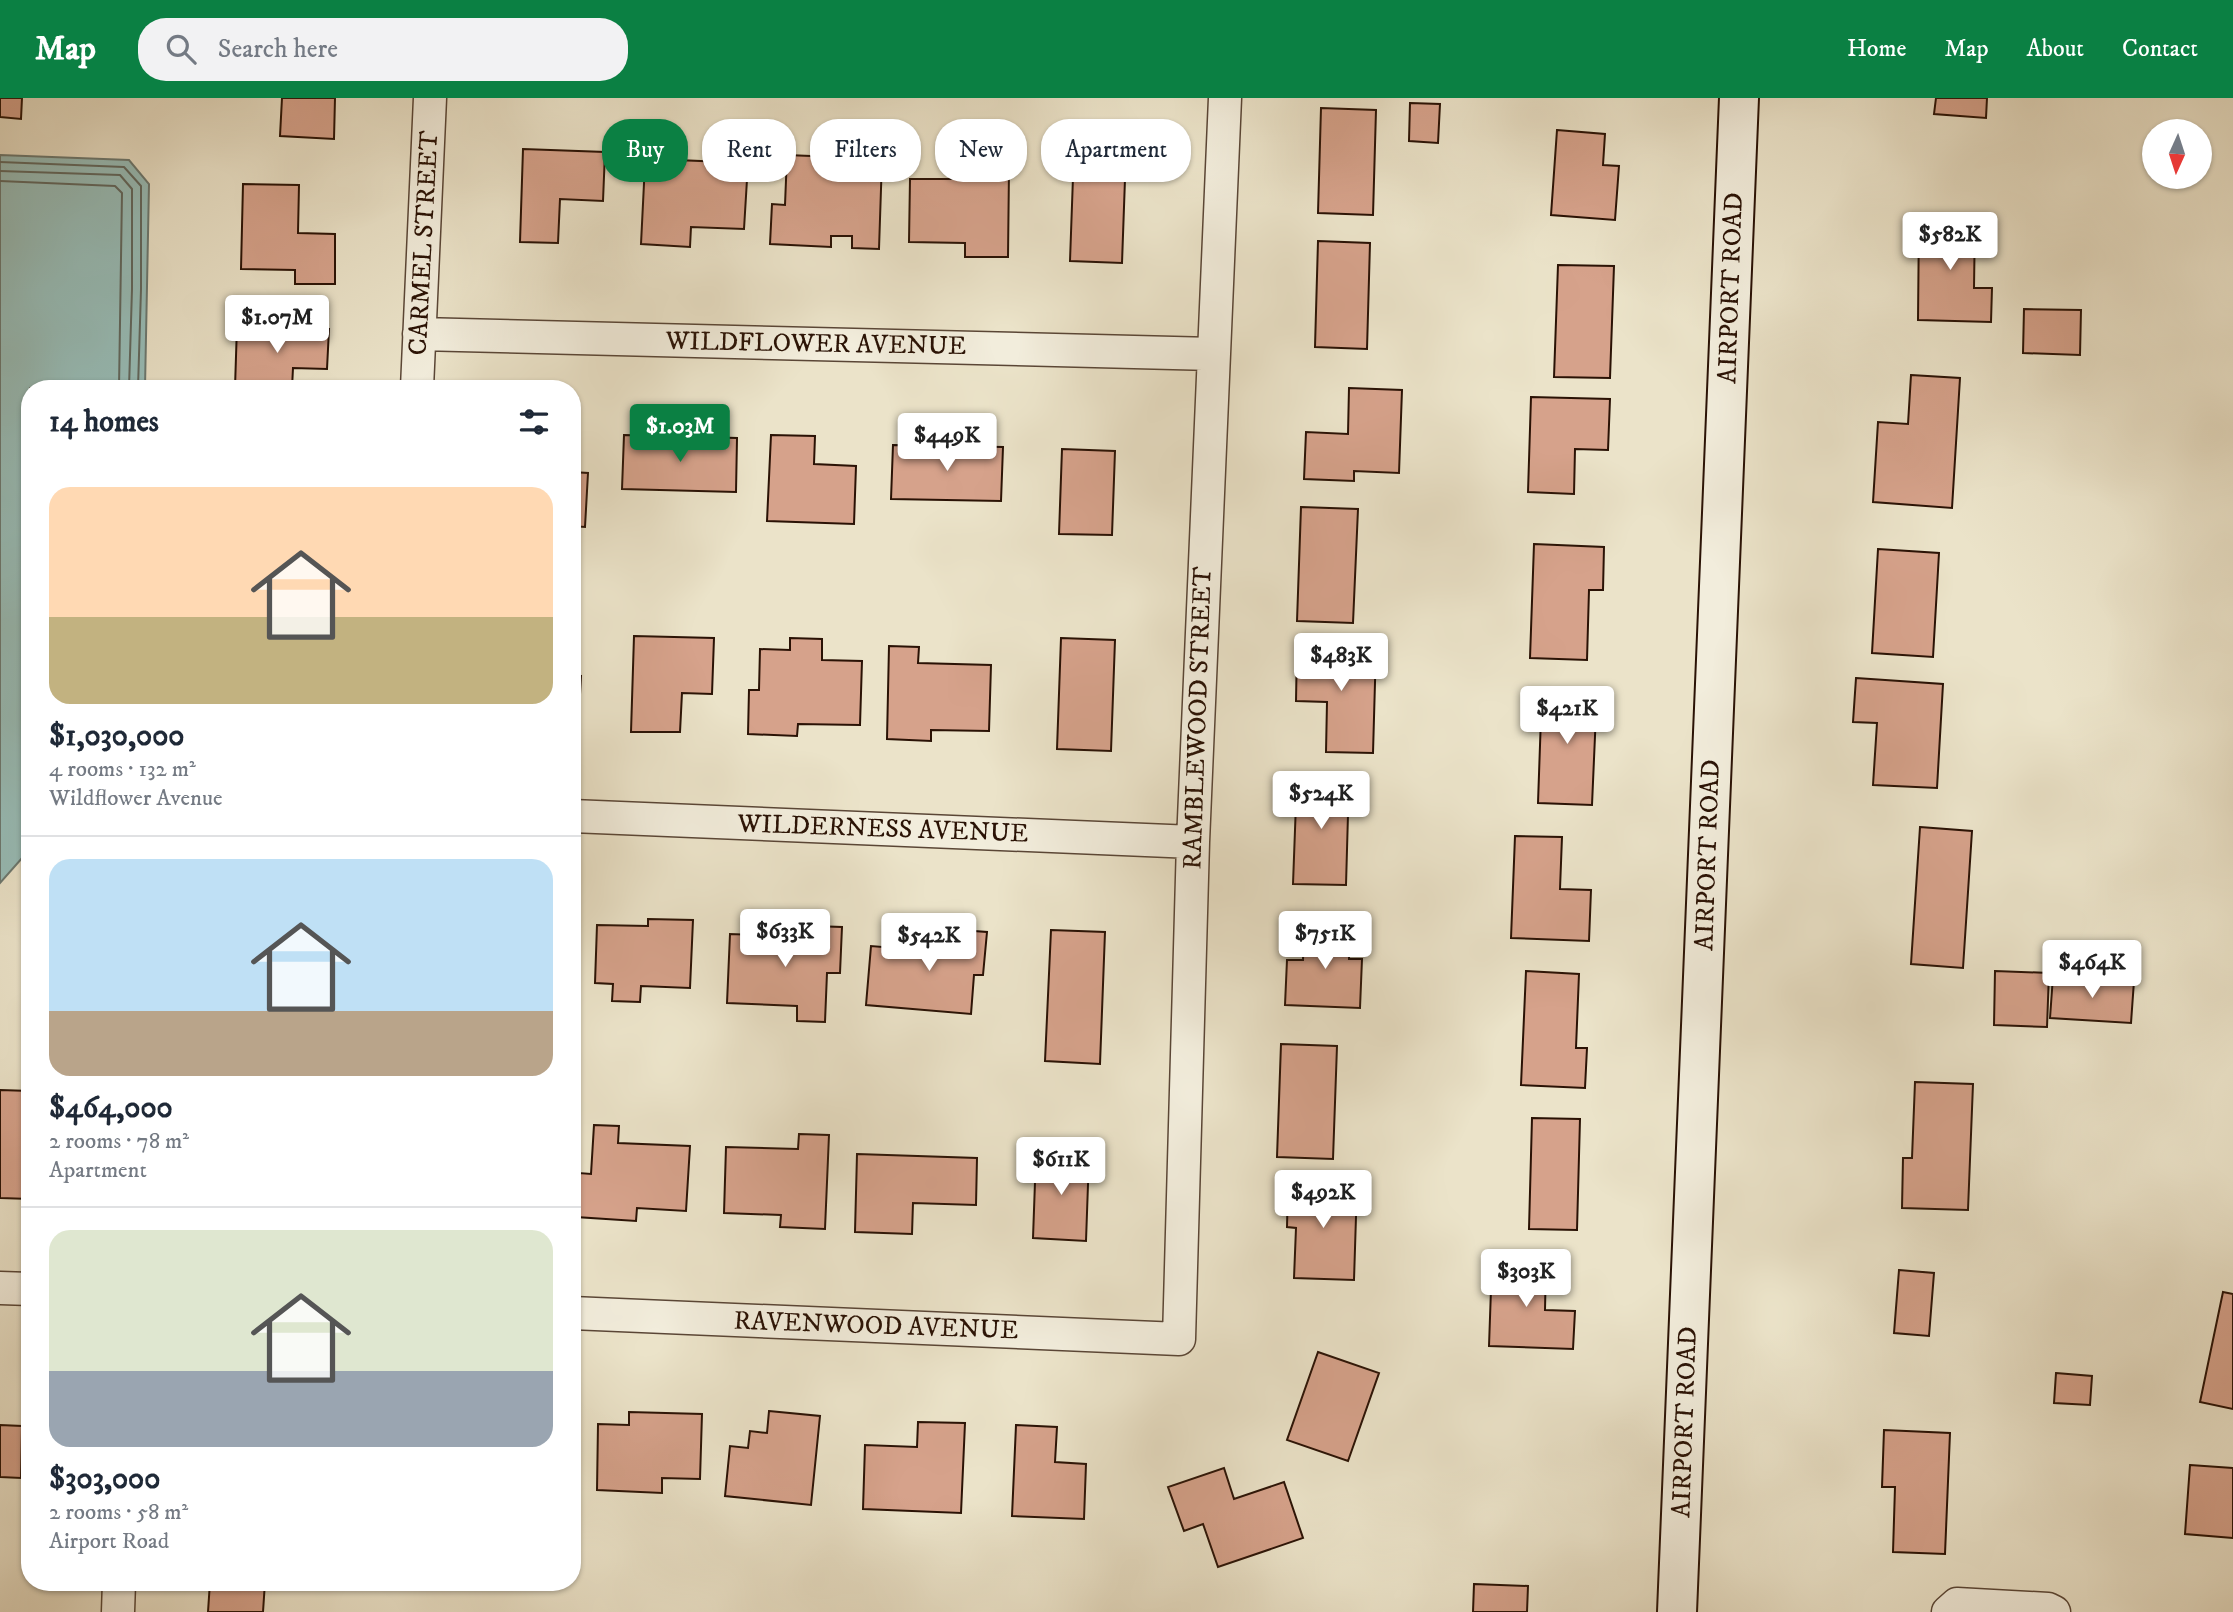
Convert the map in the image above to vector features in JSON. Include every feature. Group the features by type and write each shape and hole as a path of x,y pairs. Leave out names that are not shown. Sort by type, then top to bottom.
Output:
{"main road":[{"name":"AIRPORT ROAD","path":"1677,1612 1739,98"}],"street":[{"name":"CARMEL STREET","path":"417,380 430,98"},
{"name":"RAMBLEWOOD STREET","path":"1179,1339 1193,842 1225,98"},
{"name":"WILDFLOWER AVENUE","path":"419,334 1213,354"},
{"name":"WILDERNESS AVENUE","path":"581,816 1193,842"},
{"path":"0,1288 21,1289"},
{"name":"RAVENWOOD AVENUE","path":"581,1313 1179,1339"},
{"path":"118,1612 119,1591"},
{"path":"1948,1612 1957,1604 2048,1609 2054,1612"}],"water":[{"path":"0,155 129,160 149,184 145,380 21,380 21,859 0,883"}],"building":[{"path":"0,98 22,98 21,119 0,117"},
{"path":"282,98 335,98 334,139 280,136"},
{"path":"1936,98 1987,98 1986,118 1934,114"},
{"path":"1410,103 1440,104 1438,143 1409,141"},
{"path":"1321,108 1376,110 1373,215 1318,213"},
{"path":"1557,130 1605,134 1603,165 1619,166 1615,220 1551,215"},
{"path":"523,149 602,152 603,201 560,199 558,243 520,242"},
{"path":"796,155 810,156 810,182 881,182 879,249 852,248 852,236 831,236 831,247 770,244 772,204 785,205 786,182 796,182"},
{"path":"688,160 702,161 702,182 747,182 744,229 691,227 690,247 641,244 644,182 688,182"},
{"path":"921,179 935,179 935,182 1009,182 1008,257 965,257 965,243 909,242 910,182 921,182"},
{"path":"1073,182 1125,182 1122,263 1070,261"},
{"path":"243,184 299,185 298,233 335,234 335,284 295,284 295,270 241,269"},
{"path":"1919,217 1975,218 1974,288 1992,288 1991,322 1918,320"},
{"path":"1318,241 1370,243 1367,349 1315,347"},
{"path":"1558,265 1614,266 1610,378 1554,377"},
{"path":"2024,309 2081,310 2080,355 2023,353"},
{"path":"237,325 329,329 327,369 293,368 292,380 235,380"},
{"path":"1911,375 1960,378 1952,508 1873,502 1878,422 1908,424"},
{"path":"1349,388 1402,390 1399,473 1354,471 1354,481 1304,479 1306,432 1348,434"},
{"path":"1531,397 1610,399 1608,450 1575,449 1574,494 1528,492"},
{"path":"624,435 737,438 736,492 622,489"},
{"path":"771,435 815,436 814,464 856,466 854,524 767,521"},
{"path":"893,445 1003,447 1001,501 891,499"},
{"path":"1062,449 1115,451 1112,535 1059,534"},
{"path":"581,473 588,473 585,527 581,527"},
{"path":"1301,507 1358,509 1353,623 1297,621"},
{"path":"1534,544 1604,547 1603,590 1589,590 1587,660 1530,658"},
{"path":"1878,549 1939,553 1933,657 1872,653"},
{"path":"634,636 714,638 712,694 682,693 680,732 631,732"},
{"path":"790,638 822,639 822,660 862,661 860,725 798,724 797,736 748,734 749,690 759,690 760,649 790,650"},
{"path":"1061,638 1115,640 1111,751 1057,749"},
{"path":"1297,645 1376,647 1373,753 1326,752 1327,702 1296,701"},
{"path":"889,646 919,647 918,663 991,665 989,731 931,730 931,741 887,739"},
{"path":"1856,678 1943,684 1937,788 1873,785 1877,723 1853,722"},
{"path":"1542,688 1597,690 1592,805 1538,803"},
{"path":"1297,776 1349,779 1346,885 1293,884"},
{"path":"1920,827 1972,831 1963,968 1911,964"},
{"path":"1515,836 1562,837 1560,889 1591,890 1589,941 1511,938"},
{"path":"648,919 693,920 690,988 641,986 640,1002 612,1001 613,984 595,983 597,925 648,926"},
{"path":"783,925 842,927 840,973 827,973 825,1022 797,1021 797,1006 727,1003 730,934 782,936"},
{"path":"1304,926 1350,928 1349,959 1362,959 1360,1008 1285,1005 1287,960 1303,960"},
{"path":"933,928 987,932 983,975 974,975 971,1014 866,1005 871,946 931,951"},
{"path":"1051,930 1105,932 1100,1064 1045,1061"},
{"path":"1526,971 1579,974 1576,1048 1587,1048 1585,1088 1521,1085"},
{"path":"1995,971 2049,973 2047,1027 1994,1025"},
{"path":"2053,976 2134,981 2131,1023 2050,1018"},
{"path":"1281,1044 1337,1046 1333,1159 1277,1157"},
{"path":"1915,1082 1973,1084 1968,1210 1902,1208 1903,1158 1912,1158"},
{"path":"0,1090 21,1091 21,1199 0,1198"},
{"path":"1532,1118 1580,1119 1577,1230 1529,1229"},
{"path":"594,1125 619,1126 618,1143 690,1146 686,1211 637,1208 636,1221 581,1217 581,1173 591,1174"},
{"path":"799,1134 829,1135 825,1229 780,1227 781,1215 724,1213 726,1147 798,1149"},
{"path":"857,1154 977,1158 976,1205 913,1203 912,1234 855,1232"},
{"path":"1036,1154 1089,1156 1086,1241 1033,1238"},
{"path":"1288,1183 1357,1185 1354,1280 1294,1278 1296,1228 1287,1227"},
{"path":"1492,1261 1546,1263 1545,1310 1575,1311 1573,1349 1489,1346"},
{"path":"1899,1270 1934,1273 1929,1336 1894,1333"},
{"path":"2223,1292 2233,1294 2233,1409 2200,1402"},
{"path":"1318,1352 1379,1373 1348,1461 1287,1440"},
{"path":"2056,1373 2092,1376 2090,1405 2054,1403"},
{"path":"769,1411 820,1416 811,1505 725,1496 730,1446 748,1448 750,1431 767,1433"},
{"path":"629,1412 702,1414 700,1479 662,1478 662,1493 597,1490 598,1424 629,1425"},
{"path":"918,1422 965,1423 961,1513 863,1509 865,1445 917,1447"},
{"path":"0,1425 21,1426 21,1478 0,1477"},
{"path":"1016,1425 1057,1427 1055,1462 1086,1464 1084,1519 1012,1516"},
{"path":"1884,1430 1950,1433 1945,1554 1893,1552 1895,1487 1882,1487"},
{"path":"2190,1465 2233,1468 2233,1538 2185,1534"},
{"path":"1224,1468 1234,1499 1284,1482 1303,1538 1218,1567 1203,1524 1184,1531 1168,1487"},
{"path":"1474,1584 1528,1586 1527,1612 1473,1612"},
{"path":"209,1591 264,1591 263,1612 208,1612"}]}
